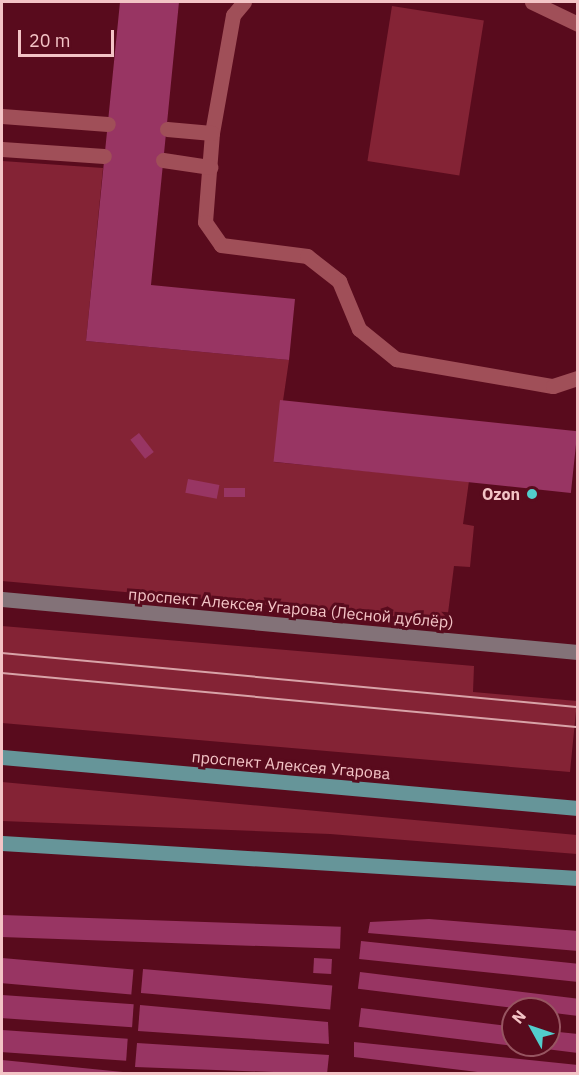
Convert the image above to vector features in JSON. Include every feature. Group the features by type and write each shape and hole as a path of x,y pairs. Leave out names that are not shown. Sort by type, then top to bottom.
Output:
{"main road":[{"name":"проспект Алексея Угарова","path":"2,757 578,808"},
{"path":"2,843 578,878"}],"street":[{"name":"проспект Алексея Угарова (Лесной дублёр)","path":"2,599 578,652"}],"lane":[{"path":"244,2 233,15 212,133 205,222 221,245 307,256 339,281 359,329 396,359 554,386 578,378"},
{"path":"532,2 578,24"},
{"path":"2,116 108,124"},
{"path":"167,129 212,133"},
{"path":"2,149 104,156"},
{"path":"163,160 210,167"}],"shaded area":[{"path":"392,6 484,21 459,176 367,161"},
{"path":"2,161 103,168 86,341 289,360 274,462 469,481 463,524 474,526 470,567 454,566 447,621 2,581"},
{"path":"2,626 474,666 473,692 577,701 570,772 2,723"},
{"path":"2,782 577,835 577,854 330,834 2,821"}],"building":[{"path":"120,2 179,2 151,285 295,299 289,360 86,341"},
{"path":"280,400 577,431 571,493 274,462"},
{"path":"139,433 154,452 145,459 130,440"},
{"path":"188,479 219,485 217,499 185,493"},
{"path":"224,488 245,488 245,497 224,497"},
{"path":"2,915 341,927 340,949 2,937"},
{"path":"429,919 578,931 578,951 368,933 370,922"},
{"path":"361,941 578,964 576,982 359,959"},
{"path":"2,958 133,970 131,994 2,983"},
{"path":"314,958 332,959 331,974 313,973"},
{"path":"143,969 332,986 330,1009 141,993"},
{"path":"360,972 578,999 578,1002 576,1016 561,1014 561,997 501,997 501,1006 358,989"},
{"path":"2,995 134,1004 132,1027 2,1018"},
{"path":"140,1005 328,1022 329,1044 138,1031"},
{"path":"361,1008 501,1025 501,1044 359,1027"},
{"path":"2,1030 128,1039 126,1061 2,1052"},
{"path":"561,1032 578,1034 578,1053 561,1051"},
{"path":"354,1042 578,1065 578,1074 494,1074 354,1057"},
{"path":"137,1043 329,1055 327,1074 135,1067"},
{"path":"2,1060 123,1072 123,1074 2,1074"}],"tram line":[{"path":"2,653 578,707"},
{"path":"2,673 578,727"}],"place":[{"name":"Ozon","path":"532,494"}]}
